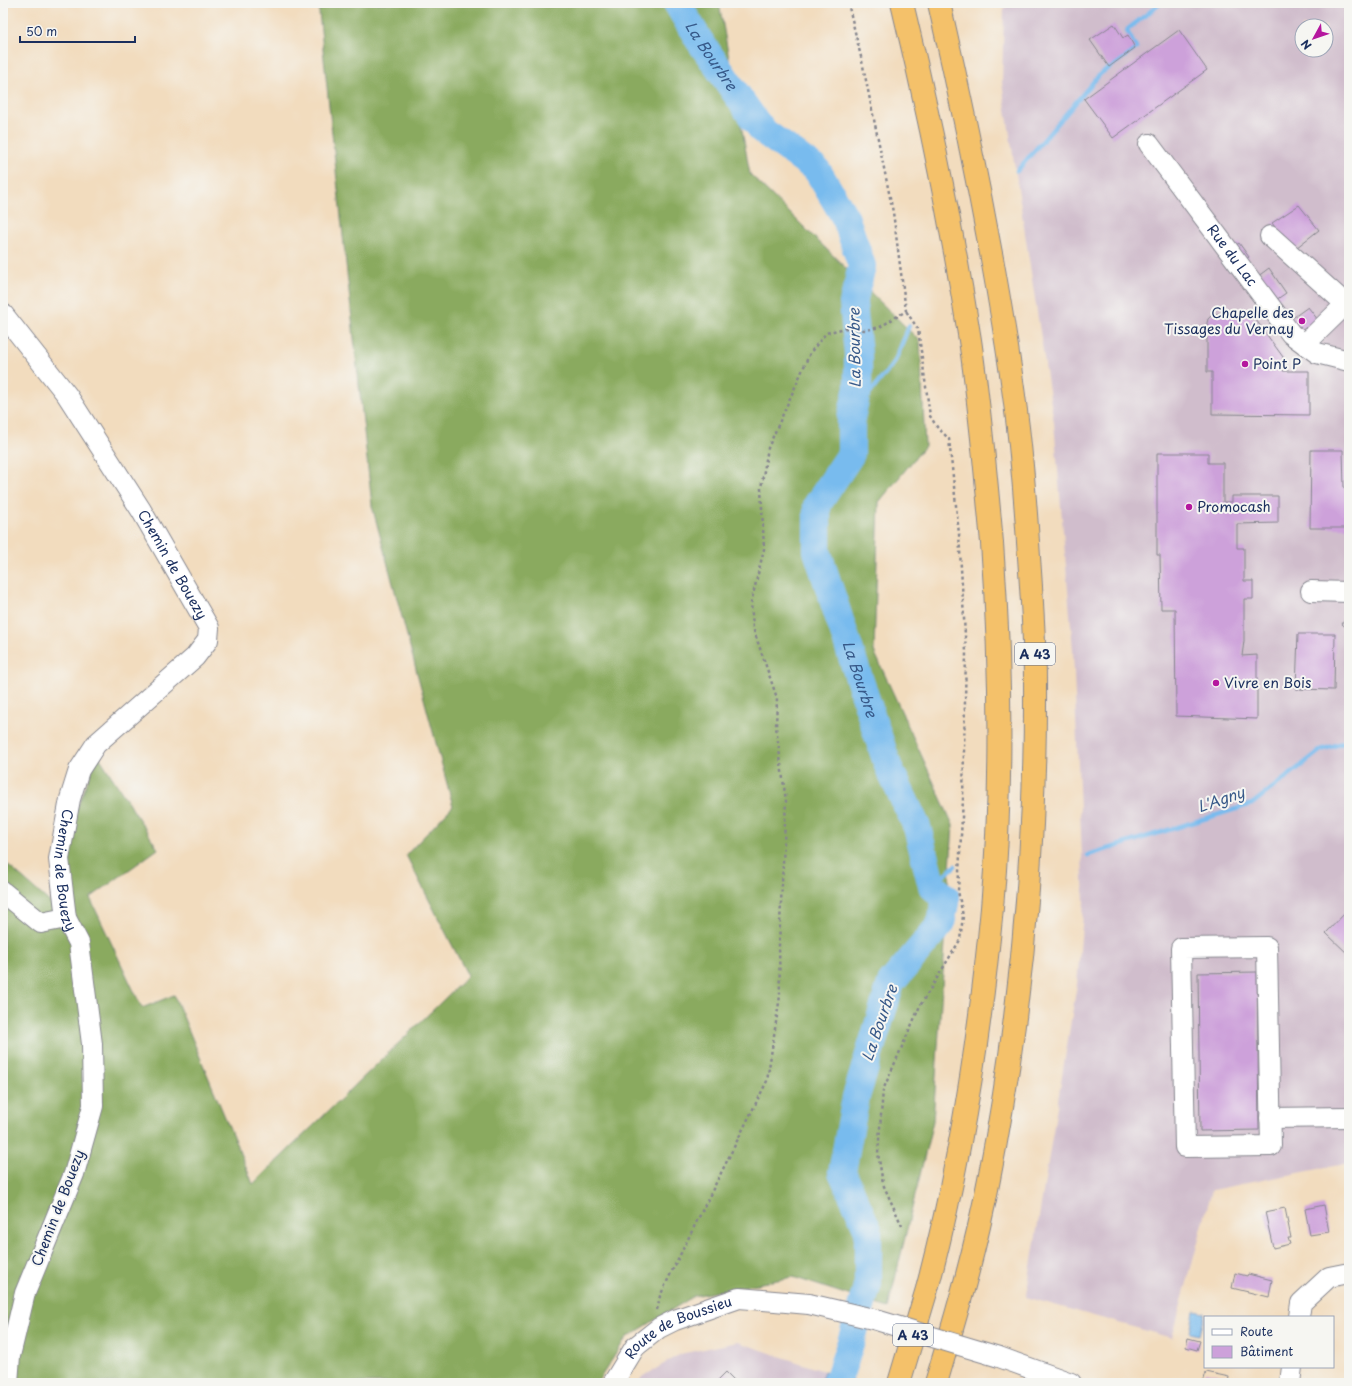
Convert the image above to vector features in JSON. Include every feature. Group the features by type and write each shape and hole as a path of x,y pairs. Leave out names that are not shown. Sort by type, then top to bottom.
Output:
{"highway":[{"name":"A 43","path":"899,1383 927,1288 952,1183 973,1067 992,907 997,822 1000,684 997,610 986,470 970,343 949,218 902,3"},
{"name":"A 43","path":"936,1383 965,1284 989,1181 1011,1053 1019,992 1033,822 1036,680 1033,608 1022,464 1006,337 982,203 939,3"}],"street":[{"name":"Rue du Lac","path":"1149,144 1291,334 1317,353 1349,362"},
{"path":"1270,236 1348,306 1305,344"},
{"name":"Chemin de Bouezy","path":"3,314 67,395 140,510 209,628 208,640 195,657 96,744 79,770 70,799 59,859 66,918 79,943 92,1044 93,1106 74,1174 25,1293 10,1356 8,1383"},
{"path":"1311,591 1349,592"},
{"path":"3,892 41,923 66,918"},
{"path":"1267,947 1270,1118 1271,1146 1185,1147 1181,948 1267,947"},
{"path":"1270,1118 1349,1117"},
{"path":"1299,1316 1301,1303 1329,1277 1349,1273"},
{"name":"Route de Boussieu","path":"613,1383 635,1347 659,1328 675,1320 740,1298 809,1304 873,1318 999,1357 1071,1383"},
{"path":"1290,1383 1292,1368"}],"path":[{"path":"848,3 862,61 893,212 906,311 918,329 930,416 937,427 949,439 959,534 966,652 963,799 958,891 963,916 960,940 920,1006 883,1090 878,1153 883,1184 902,1226"},
{"path":"659,1328 657,1310 660,1296 767,1081 780,996 779,944 786,801 776,727 777,698 753,628 751,603 764,549 761,488 768,448 810,353 826,332 845,328 866,330 880,327 906,311"}],"shaded area":[{"path":"1012,3 1349,3 1349,1163 1212,1190 1172,1338 1026,1297 1077,984 1084,902 1073,650 1054,423 1002,83 1004,8"},
{"path":"738,1342 824,1371 820,1383 638,1383 641,1378 680,1354"}],"green space":[{"path":"318,3 719,3 750,174 920,341 925,446 879,502 874,651 953,825 933,1121 888,1308 793,1277 694,1296 626,1338 597,1383 3,1383 3,861 60,911 70,826 98,755 158,849 90,898 142,1008 174,995 253,1184 468,976 406,855 453,806 372,506"}],"water":[{"path":"1194,1311 1205,1313 1200,1335 1190,1333"},
{"path":"824,1371 853,1380 852,1383 820,1383"}],"building":[{"path":"1114,24 1123,38 1128,35 1135,48 1109,67 1090,40"},
{"path":"1179,30 1207,70 1113,138 1084,99"},
{"path":"1299,205 1319,230 1292,251 1272,223"},
{"path":"1239,243 1249,257 1245,260 1235,246"},
{"path":"1346,262 1349,262 1349,276 1348,276"},
{"path":"1269,268 1286,293 1273,302 1257,277"},
{"name":"Chapelle des Tissages du Vernay","path":"1308,307 1318,320 1296,334 1287,322"},
{"name":"Point P","path":"1213,314 1249,315 1256,320 1283,357 1283,371 1309,371 1309,415 1212,414 1212,372 1207,372 1207,323 1208,319"},
{"path":"1311,450 1343,450 1344,488 1349,488 1349,528 1310,528"},
{"path":"1157,453 1208,453 1208,463 1223,463 1223,502 1232,502 1232,496 1278,496 1278,523 1237,524 1237,548 1244,548 1244,581 1253,581 1253,599 1244,599 1244,641 1242,656 1257,655 1257,719 1176,716 1175,609 1161,609 1160,555 1157,555"},
{"path":"1349,614 1349,630 1342,624"},
{"path":"1298,634 1335,634 1334,690 1296,689"},
{"path":"1347,911 1349,913 1349,955 1326,933"},
{"path":"1257,972 1259,1130 1200,1131 1198,973"},
{"path":"1324,1205 1329,1232 1310,1235 1305,1209"},
{"path":"1285,1208 1291,1238 1288,1238 1290,1244 1273,1248 1265,1212"},
{"path":"1235,1273 1247,1276 1248,1274 1272,1280 1269,1297 1232,1288"},
{"path":"1188,1338 1200,1341 1197,1350 1186,1347"},
{"path":"726,1372 737,1383 715,1383"},
{"path":"1206,1372 1229,1377 1228,1383 1203,1383"}],"waterway":[{"name":"La Bourbre","path":"677,3 699,40 763,131 817,170 846,219 862,266 853,303 858,354 858,387 851,418 851,454 817,505 817,551 888,766 917,827 932,886 946,898 941,924 891,983 856,1097 842,1172 868,1230 868,1283 851,1342 837,1383"},
{"path":"1017,171 1100,74 1136,48 1127,31 1128,29 1161,3"},
{"path":"851,418 895,361 909,326"},
{"name":"L'Agny","path":"1088,855 1252,804 1321,750 1349,741"},
{"name":"L'Agny","path":"932,886 955,866"}],"place":[{"name":"Chapelle des Tissages du Vernay","path":"1302,321"},
{"name":"Point P","path":"1245,364"},
{"name":"Promocash","path":"1189,507"},
{"name":"Vivre en Bois","path":"1216,683"}]}
